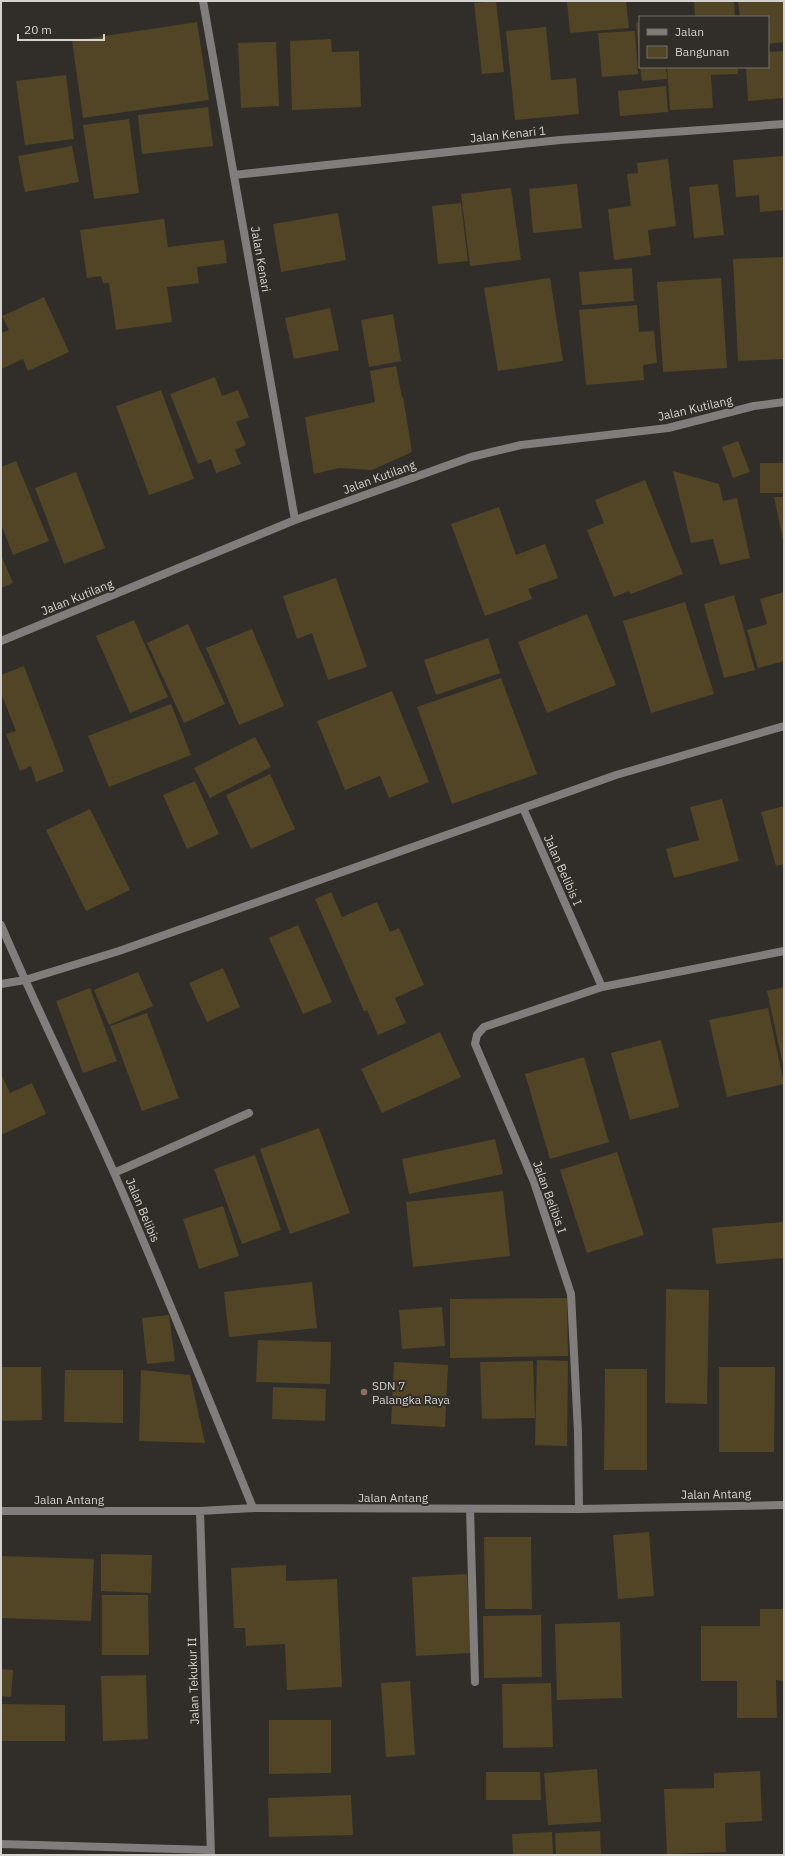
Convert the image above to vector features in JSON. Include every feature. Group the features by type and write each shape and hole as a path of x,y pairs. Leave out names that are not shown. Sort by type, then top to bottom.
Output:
{"street":[{"name":"Jalan Kenari","path":"203,1 295,520"},
{"name":"Jalan Kenari 1","path":"234,175 553,141 784,124"},
{"name":"Jalan Kutilang","path":"1,641 295,520 471,457 521,445 668,428 754,406 784,402"},
{"path":"1,984 24,980 119,951 616,775 784,726"},
{"name":"Jalan Belibis I","path":"523,808 602,987"},
{"name":"Jalan Belibis","path":"1,925 24,980 114,1173 161,1281 253,1508"},
{"name":"Jalan Belibis I","path":"580,1509 578,1432 571,1294 534,1182 475,1044 477,1035 484,1028 602,987 784,951"},
{"path":"114,1173 249,1112"},
{"name":"Jalan Antang","path":"1,1511 200,1511 253,1508 580,1509 784,1504"},
{"path":"470,1509 475,1682"},
{"name":"Jalan Tekukur II","path":"1,1844 210,1852 200,1511"}],"building":[{"path":"496,1 504,72 482,74 474,3"},
{"path":"567,1 626,1 629,28 570,33"},
{"path":"694,1 734,1 735,16 695,16"},
{"path":"738,1 784,1 784,42 769,44 769,16 740,16"},
{"path":"197,22 209,100 83,118 72,41"},
{"path":"636,23 639,23 639,52"},
{"path":"546,27 551,80 576,78 579,114 515,120 506,31"},
{"path":"635,31 638,74 602,77 598,33"},
{"path":"331,39 332,52 359,51 361,107 292,110 290,41"},
{"path":"276,42 279,106 241,108 238,43"},
{"path":"784,51 784,98 748,101 746,68 769,68 769,52"},
{"path":"640,68 666,68 667,79 642,81"},
{"path":"667,68 738,68 738,74 711,75 713,108 670,110"},
{"path":"66,75 74,139 25,145 16,81"},
{"path":"666,86 668,112 620,116 618,91"},
{"path":"208,107 213,146 142,154 138,115"},
{"path":"129,119 139,193 94,199 83,125"},
{"path":"72,146 79,182 25,192 18,156"},
{"path":"784,156 784,210 760,212 759,195 736,197 733,160"},
{"path":"668,159 676,226 648,230 651,255 614,260 608,209 631,206 627,174 638,173 637,163"},
{"path":"577,184 582,228 533,233 529,189"},
{"path":"718,184 724,235 694,238 689,187"},
{"path":"511,188 521,260 470,266 461,194"},
{"path":"461,203 468,261 438,264 432,206"},
{"path":"338,213 346,260 281,272 273,224"},
{"path":"164,219 168,247 224,240 227,263 197,267 199,283 167,287 172,322 116,330 109,283 103,283 101,276 87,278 80,230"},
{"path":"784,257 784,359 738,361 733,259"},
{"path":"632,268 634,301 582,305 579,272"},
{"path":"550,278 563,361 498,371 484,288"},
{"path":"721,278 727,368 663,372 657,282"},
{"path":"44,297 69,352 28,371 23,359 1,369 1,333 9,330 2,316"},
{"path":"637,305 639,332 654,331 657,363 643,365 644,380 586,385 579,310"},
{"path":"330,308 339,350 294,359 285,318"},
{"path":"393,314 401,361 369,367 361,320"},
{"path":"396,366 403,397 412,452 372,470 339,468 314,474 305,417 375,402 370,371"},
{"path":"215,377 222,396 238,390 249,417 236,422 246,445 235,450 241,464 216,473 211,459 198,464 170,394"},
{"path":"161,390 194,479 149,495 116,406"},
{"path":"738,441 750,472 733,478 722,447"},
{"path":"16,461 49,541 13,555 1,524 1,467"},
{"path":"760,463 784,463 784,493 760,493"},
{"path":"673,471 719,484 723,501 737,498 750,558 720,565 713,539 691,543"},
{"path":"76,472 105,548 64,564 35,488"},
{"path":"645,480 683,574 631,594 629,591 614,597 587,530 604,523 595,500"},
{"path":"774,497 784,497 784,540 783,540"},
{"path":"499,507 516,555 545,544 558,578 528,589 532,599 485,616 451,524"},
{"path":"1,555 13,583 1,588"},
{"path":"336,578 367,667 328,680 312,633 297,639 283,596"},
{"path":"784,592 784,661 758,668 747,630 767,624 760,599"},
{"path":"734,595 755,670 724,678 704,604"},
{"path":"685,602 714,694 651,713 623,621"},
{"path":"587,614 616,685 547,713 518,642"},
{"path":"134,620 168,697 130,713 96,636"},
{"path":"188,624 225,704 184,723 147,643"},
{"path":"252,629 284,706 239,725 206,648"},
{"path":"488,638 500,673 436,695 424,660"},
{"path":"24,666 64,771 36,782 31,766 20,771 6,734 16,731 1,693 1,675"},
{"path":"501,678 537,774 452,804 417,707"},
{"path":"392,691 429,782 389,798 380,776 345,790 317,721"},
{"path":"171,704 191,755 109,787 88,736"},
{"path":"255,737 271,767 210,798 194,768"},
{"path":"270,774 295,829 251,849 226,795"},
{"path":"195,781 219,834 187,849 163,795"},
{"path":"722,799 739,861 674,878 666,849 699,840 690,807"},
{"path":"784,806 784,864 776,866 761,812"},
{"path":"90,809 130,890 86,911 46,830"},
{"path":"331,892 342,917 377,902 390,932 399,928 424,985 395,998 406,1023 378,1035 367,1010 364,1011 315,899"},
{"path":"298,925 332,1002 303,1014 269,938"},
{"path":"223,968 240,1007 207,1022 189,983"},
{"path":"138,972 153,1006 109,1025 94,990"},
{"path":"784,987 784,1065 783,1065 767,991"},
{"path":"90,988 117,1061 83,1073 56,1001"},
{"path":"768,1008 784,1084 727,1097 709,1020"},
{"path":"147,1013 179,1098 142,1111 110,1026"},
{"path":"440,1032 461,1077 382,1113 361,1069"},
{"path":"661,1040 679,1107 630,1120 611,1053"},
{"path":"584,1057 609,1142 550,1159 525,1074"},
{"path":"1,1074 10,1093 32,1083 46,1114 1,1135"},
{"path":"319,1128 350,1213 290,1234 260,1149"},
{"path":"495,1139 503,1174 409,1194 402,1159"},
{"path":"617,1152 644,1235 587,1253 560,1170"},
{"path":"255,1155 281,1230 242,1244 214,1169"},
{"path":"503,1191 510,1256 413,1267 406,1202"},
{"path":"223,1206 239,1256 199,1269 183,1219"},
{"path":"784,1222 784,1258 716,1264 712,1228"},
{"path":"312,1282 317,1328 229,1337 224,1292"},
{"path":"666,1289 709,1290 707,1404 665,1403"},
{"path":"567,1298 568,1356 450,1358 450,1299"},
{"path":"442,1307 445,1346 402,1349 399,1310"},
{"path":"169,1315 175,1361 147,1364 142,1318"},
{"path":"258,1340 331,1342 330,1384 256,1382"},
{"path":"537,1360 568,1361 567,1446 535,1445"},
{"path":"533,1361 535,1418 482,1419 480,1362"},
{"path":"394,1362 448,1365 445,1427 391,1424"},
{"path":"1,1367 41,1367 42,1420 1,1421"},
{"path":"719,1367 775,1367 774,1452 719,1452"},
{"path":"605,1369 647,1369 647,1470 604,1470"},
{"path":"65,1370 123,1370 123,1423 64,1422"},
{"path":"141,1370 190,1375 205,1443 139,1441"},
{"path":"273,1387 326,1389 325,1421 272,1419"},
{"path":"649,1532 654,1596 618,1599 613,1535"},
{"path":"484,1537 531,1537 532,1609 485,1609"},
{"path":"101,1554 152,1555 151,1593 101,1591"},
{"path":"1,1556 94,1559 91,1621 1,1618"},
{"path":"286,1565 286,1581 337,1579 342,1687 287,1690 285,1644 246,1646 245,1628 234,1628 231,1568"},
{"path":"467,1574 471,1653 416,1656 412,1577"},
{"path":"102,1595 148,1595 149,1655 102,1655"},
{"path":"760,1609 784,1609 783,1681 776,1680 777,1718 737,1718 737,1681 701,1681 701,1626 760,1626"},
{"path":"541,1615 542,1677 484,1678 483,1616"},
{"path":"620,1622 622,1698 557,1700 555,1624"},
{"path":"1,1669 13,1670 11,1697 1,1696"},
{"path":"146,1675 148,1739 103,1741 101,1676"},
{"path":"410,1681 415,1755 386,1757 381,1683"},
{"path":"551,1683 553,1747 503,1748 502,1684"},
{"path":"1,1704 65,1705 65,1741 1,1741"},
{"path":"269,1720 331,1720 331,1773 269,1774"},
{"path":"597,1769 601,1822 548,1825 544,1773"},
{"path":"760,1771 762,1821 725,1823 726,1852 667,1854 664,1789 714,1788 714,1773"},
{"path":"486,1772 540,1772 541,1800 486,1800"},
{"path":"351,1795 353,1835 269,1837 268,1798"},
{"path":"600,1831 601,1855 556,1855 555,1833"},
{"path":"552,1832 553,1855 513,1855 512,1834"}],"place":[{"name":"SDN 7 Palangka Raya","path":"364,1392"}]}
